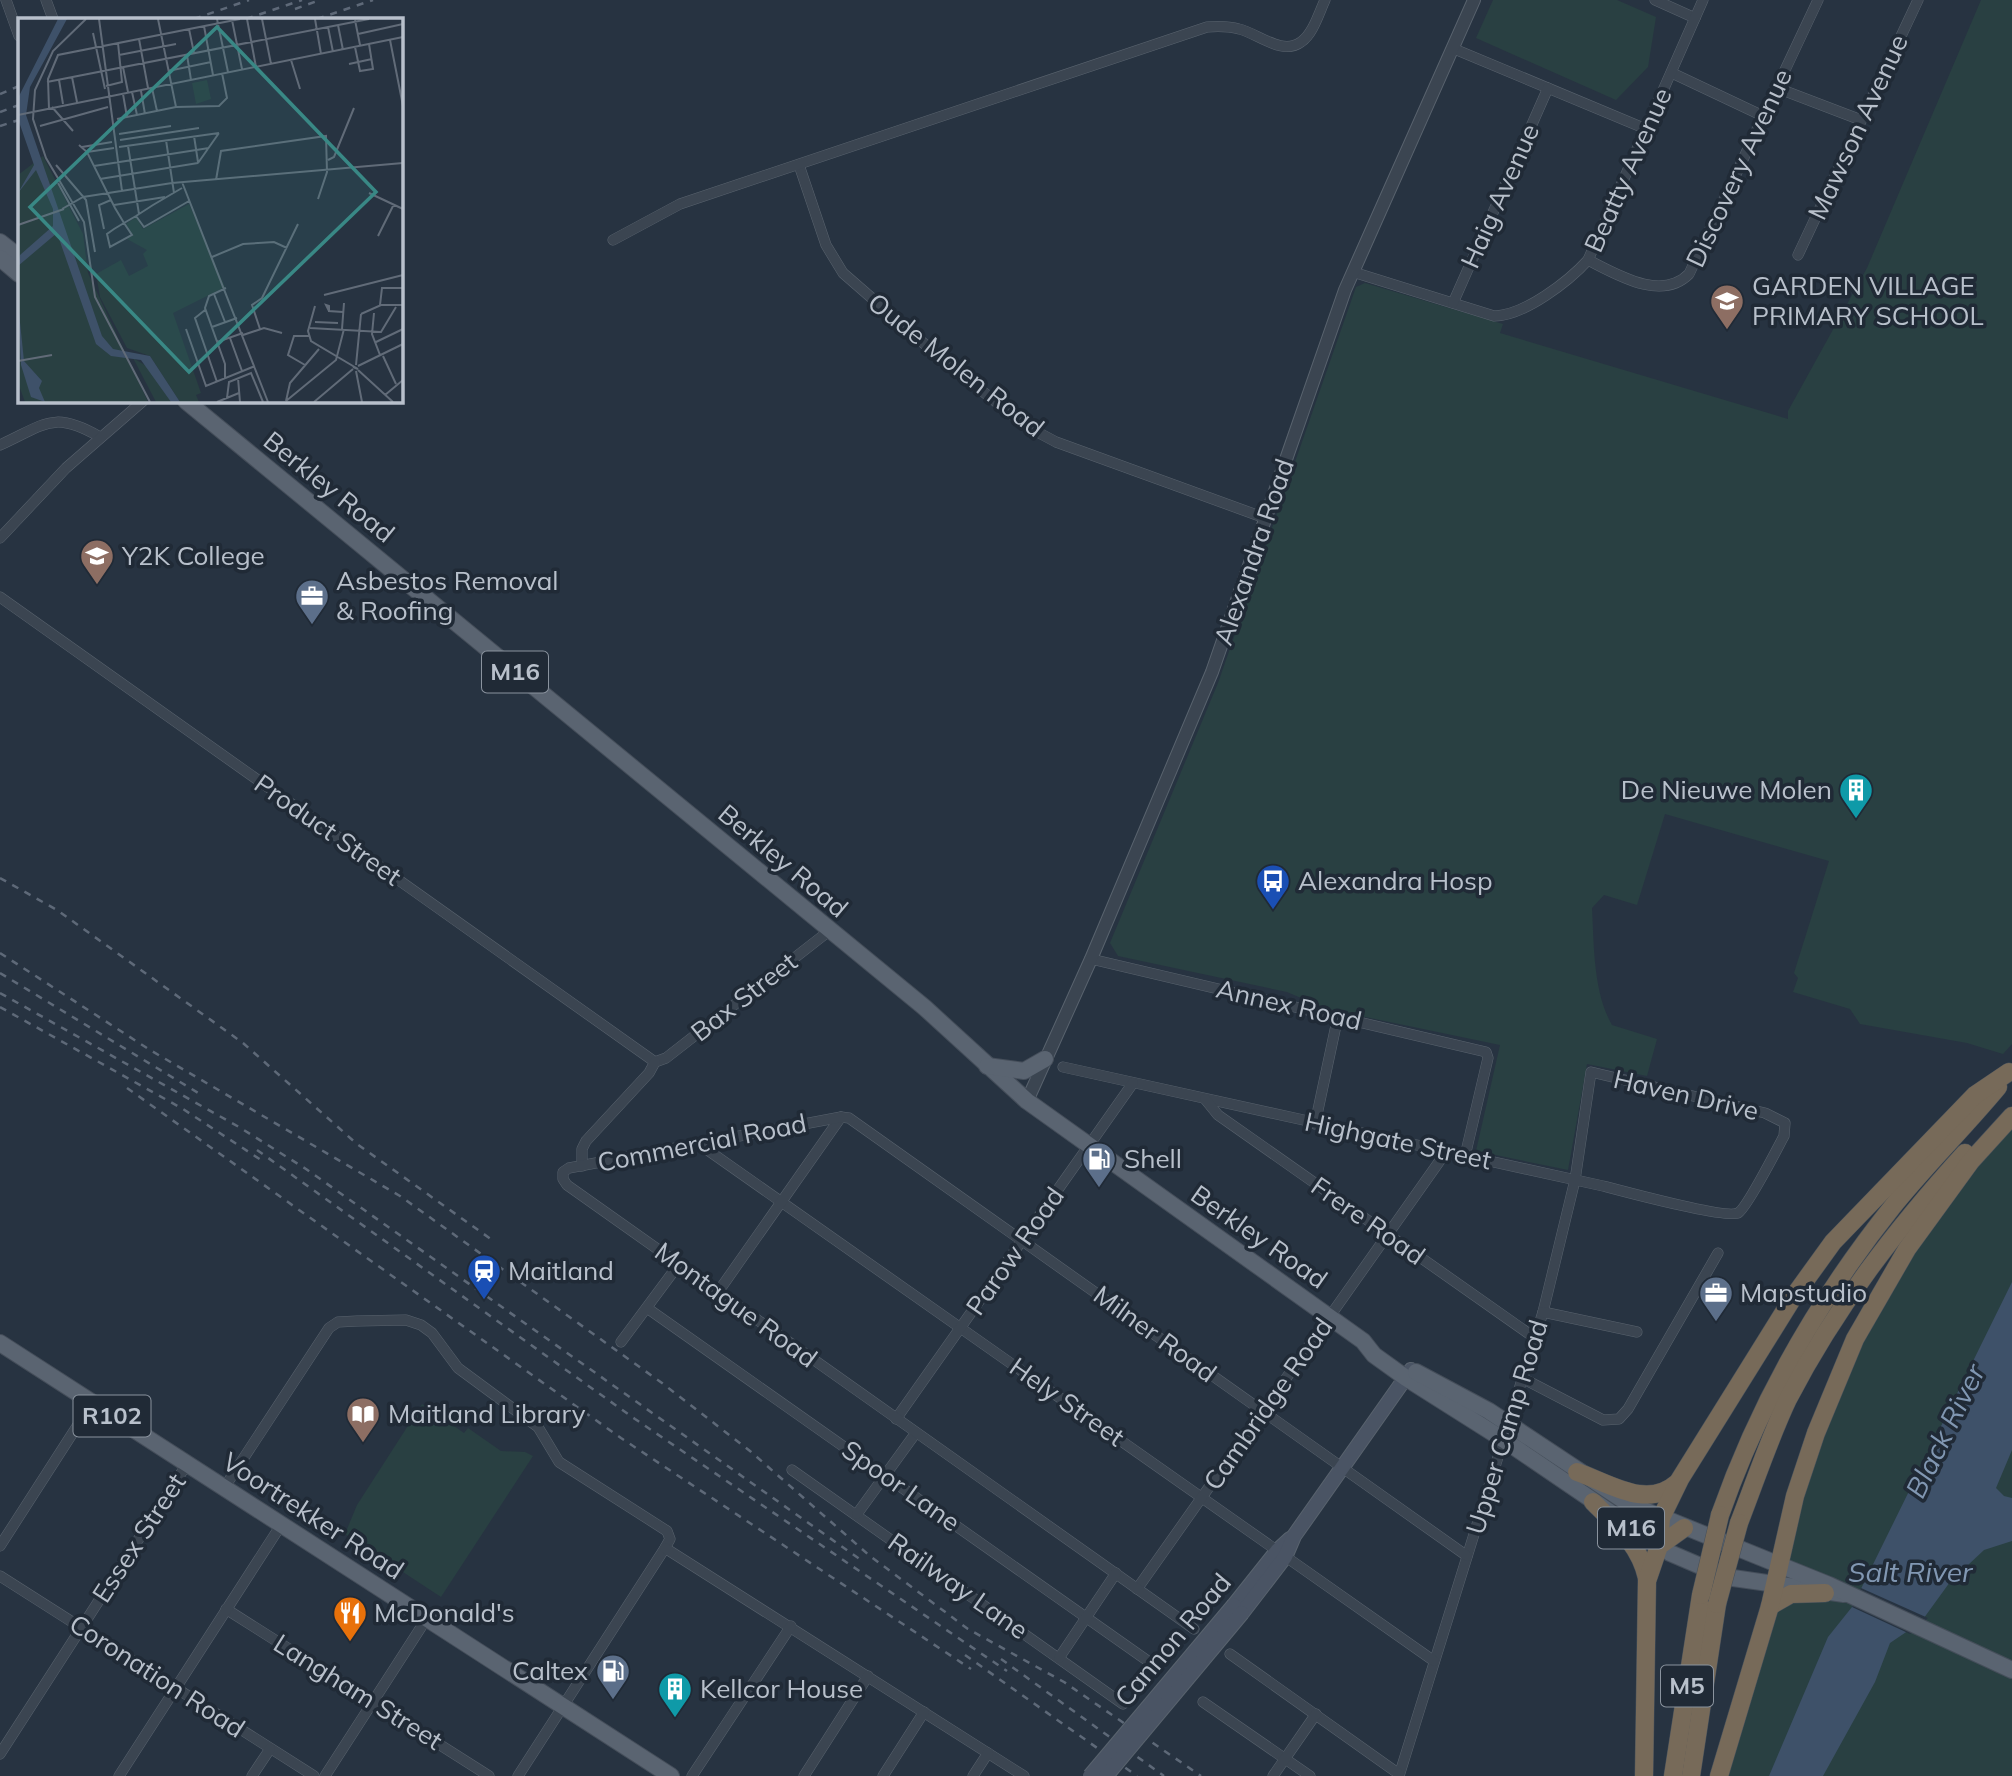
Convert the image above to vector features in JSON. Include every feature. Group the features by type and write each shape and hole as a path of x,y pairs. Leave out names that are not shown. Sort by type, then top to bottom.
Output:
{"highway":[{"path":"1647,1581 1659,1546 1661,1518 1680,1479 1794,1296 1833,1242 1975,1095 2011,1071"},
{"name":"M5","path":"1673,1776 1701,1595 1720,1515 1766,1400 1819,1307 1893,1206 2011,1071"},
{"name":"M5","path":"1691,1776 1717,1604 1739,1523 1787,1402 1849,1294 1913,1209 2012,1101"},
{"path":"1720,1776 1770,1606 1777,1564 1816,1433 1855,1339 1907,1249 1971,1161 2012,1116"},
{"path":"1577,1472 1646,1496 1669,1490 1680,1479"},
{"path":"1593,1502 1631,1541 1643,1561 1647,1581 1644,1776"},
{"path":"1659,1546 1684,1528"},
{"path":"1770,1606 1791,1594 1825,1593"}],"main road":[{"path":"0,242 18,256"},
{"path":"0,258 18,273"},
{"name":"Berkley Road","path":"187,402 924,1007 1027,1101 1363,1341 1380,1347 1409,1373 1620,1499 1684,1528 1777,1564 2012,1670"},
{"path":"987,1066 1024,1071 1045,1059"},
{"name":"Voortrekker Road","path":"0,1343 671,1776"},
{"name":"Cannon Road","path":"1106,1776 1281,1554 1409,1373"},
{"name":"Berkley Road","path":"1506,1431 1593,1502 1659,1546 1710,1572 1739,1580 1847,1595"},
{"name":"Cannon Road","path":"1090,1776 1238,1609"}],"street":[{"path":"6,0 18,33"},
{"path":"46,0 53,18"},
{"path":"612,240 680,204 1207,27 1225,25 1243,29 1280,45 1301,43 1313,26 1325,0"},
{"name":"Alexandra Road","path":"1027,1101 1091,959 1212,672 1353,272 1474,0"},
{"path":"1655,0 1695,18"},
{"name":"Beatty Avenue","path":"1353,272 1494,316 1504,316 1566,282 1588,260 1703,0"},
{"name":"Discovery Avenue","path":"1588,260 1638,284 1676,283 1684,280 1818,0"},
{"name":"Mawson Avenue","path":"1798,255 1917,0"},
{"path":"1452,48 1646,129"},
{"name":"Beatty Avenue","path":"1672,73 1763,116"},
{"name":"Haig Avenue","path":"1453,303 1548,88"},
{"path":"1777,88 1861,120"},
{"name":"Oude Molen Road","path":"799,164 826,245 843,273 944,361 1028,427 1056,442 1265,518"},
{"path":"0,538 65,468 142,402"},
{"path":"0,445 61,420 79,425 100,437"},
{"name":"Product Street","path":"0,597 656,1062"},
{"name":"Bax Street","path":"582,1166 582,1149 586,1141 656,1062 829,931"},
{"name":"Annex Road","path":"1091,959 1486,1052 1488,1058 1465,1156"},
{"path":"1315,1124 1338,1016"},
{"name":"Highgate Street","path":"1063,1067 1734,1214"},
{"name":"Haven Drive","path":"1591,1072 1780,1119 1785,1123 1784,1136 1743,1208 1734,1214"},
{"name":"Upper Camp Road","path":"1399,1775 1543,1312 1574,1180 1591,1072"},
{"name":"Parow Road","path":"896,1419 1133,1083"},
{"name":"Frere Road","path":"1205,1099 1218,1115 1535,1338"},
{"path":"718,1292 841,1117"},
{"name":"Commercial Road","path":"563,1172 582,1166 841,1117"},
{"name":"Milner Road","path":"841,1117 849,1118 1023,1239 1467,1556"},
{"name":"Hely Street","path":"699,1144 1434,1661"},
{"name":"Cambridge Road","path":"1137,1588 1446,1152"},
{"name":"Montague Road","path":"563,1172 563,1179 568,1185 915,1434 1194,1629"},
{"path":"1522,1378 1603,1420 1619,1419 1628,1409 1718,1253"},
{"path":"621,1342 679,1265"},
{"name":"Spoor Lane","path":"647,1308 1154,1666"},
{"path":"1543,1312 1637,1332"},
{"path":"224,1488 331,1325 349,1321 407,1320 426,1328 458,1368 538,1427 559,1462 667,1531 670,1539 665,1548 518,1776"},
{"path":"0,1546 92,1403"},
{"path":"857,1514 915,1434"},
{"name":"Essex Street","path":"0,1754 187,1464"},
{"name":"Railway Lane","path":"792,1470 1123,1704"},
{"path":"119,1776 281,1525"},
{"path":"665,1548 1024,1776"},
{"path":"1059,1658 1116,1573"},
{"name":"Coronation Road","path":"0,1576 314,1776"},
{"name":"Langham Street","path":"226,1609 489,1776"},
{"path":"325,1776 427,1618"},
{"path":"692,1776 791,1626"},
{"path":"1230,1654 1399,1775"},
{"path":"804,1776 868,1676"},
{"path":"1203,1702 1310,1776"},
{"path":"883,1776 924,1712"},
{"path":"1273,1776 1316,1714"},
{"path":"252,1776 270,1749"},
{"path":"973,1776 988,1753"}],"green space":[{"path":"1493,0 1617,0 1656,17 1648,67 1616,100 1476,38"},
{"path":"1981,0 2012,0 2012,1044 2003,1054 1967,1043 1860,1024 1850,1009 1793,992 1798,978 1794,973 1829,861 1665,814 1637,905 1604,895 1592,908 1598,983 1612,1025 1657,1039 1647,1076 1587,1064 1568,1170 1476,1151 1500,1045 1327,1009 1287,992 1118,956 1110,943 1218,683 1356,287 1365,283 1503,324 1500,333 1788,419 1788,411 1867,268"},
{"path":"2012,1127 2012,1776 1725,1776 1812,1472 1829,1420 1860,1345 1892,1286 1928,1230"},
{"path":"422,1404 464,1433 468,1428 501,1451 525,1452 533,1456 441,1597 345,1534 357,1505"}],"water":[{"path":"2012,1282 2012,1450 1996,1488 2004,1496 2012,1498 2012,1541 1984,1550 1950,1582 1921,1622 1890,1643 1875,1682 1823,1776 1769,1776 1828,1637 1852,1607"}],"pier":[{"path":"1861,1588 1928,1618 1910,1634 1852,1607"}],"railway":[{"path":"197,18 249,0"},
{"path":"249,18 302,0"},
{"path":"295,9 320,0"},
{"path":"320,18 373,0"},
{"path":"0,94 18,86"},
{"path":"0,112 18,105"},
{"path":"0,126 18,120"},
{"path":"0,878 57,910 243,1043 357,1144 495,1242"},
{"path":"0,953 150,1050 400,1196 662,1383 750,1451 870,1556 968,1629 1064,1682 1201,1776"},
{"path":"0,973 200,1094"},
{"path":"0,993 239,1127 306,1169 861,1560"},
{"path":"0,1007 183,1109 261,1160"},
{"path":"127,1088 621,1438 971,1669"},
{"path":"257,1150 635,1419 1007,1671"},
{"path":"965,1655 1137,1776"},
{"path":"1001,1659 1164,1776"}],"place":[{"name":"GARDEN VILLAGE PRIMARY SCHOOL","path":"1727,331"},
{"name":"Y2K College","path":"97,586"},
{"name":"Asbestos Removal & Roofing","path":"312,626"},
{"name":"De Nieuwe Molen","path":"1856,820"},
{"name":"Alexandra Hosp","path":"1273,911"},
{"name":"Shell","path":"1099,1189"},
{"name":"Maitland","path":"484,1301"},
{"name":"Mapstudio","path":"1716,1323"},
{"name":"Maitland Library","path":"363,1444"},
{"name":"McDonald's","path":"350,1643"},
{"name":"Caltex","path":"613,1701"},
{"name":"Kellcor House","path":"675,1719"}],"water label":[{"name":"Black River","path":"1945,1431"},
{"name":"Salt River","path":"1910,1572"}]}
